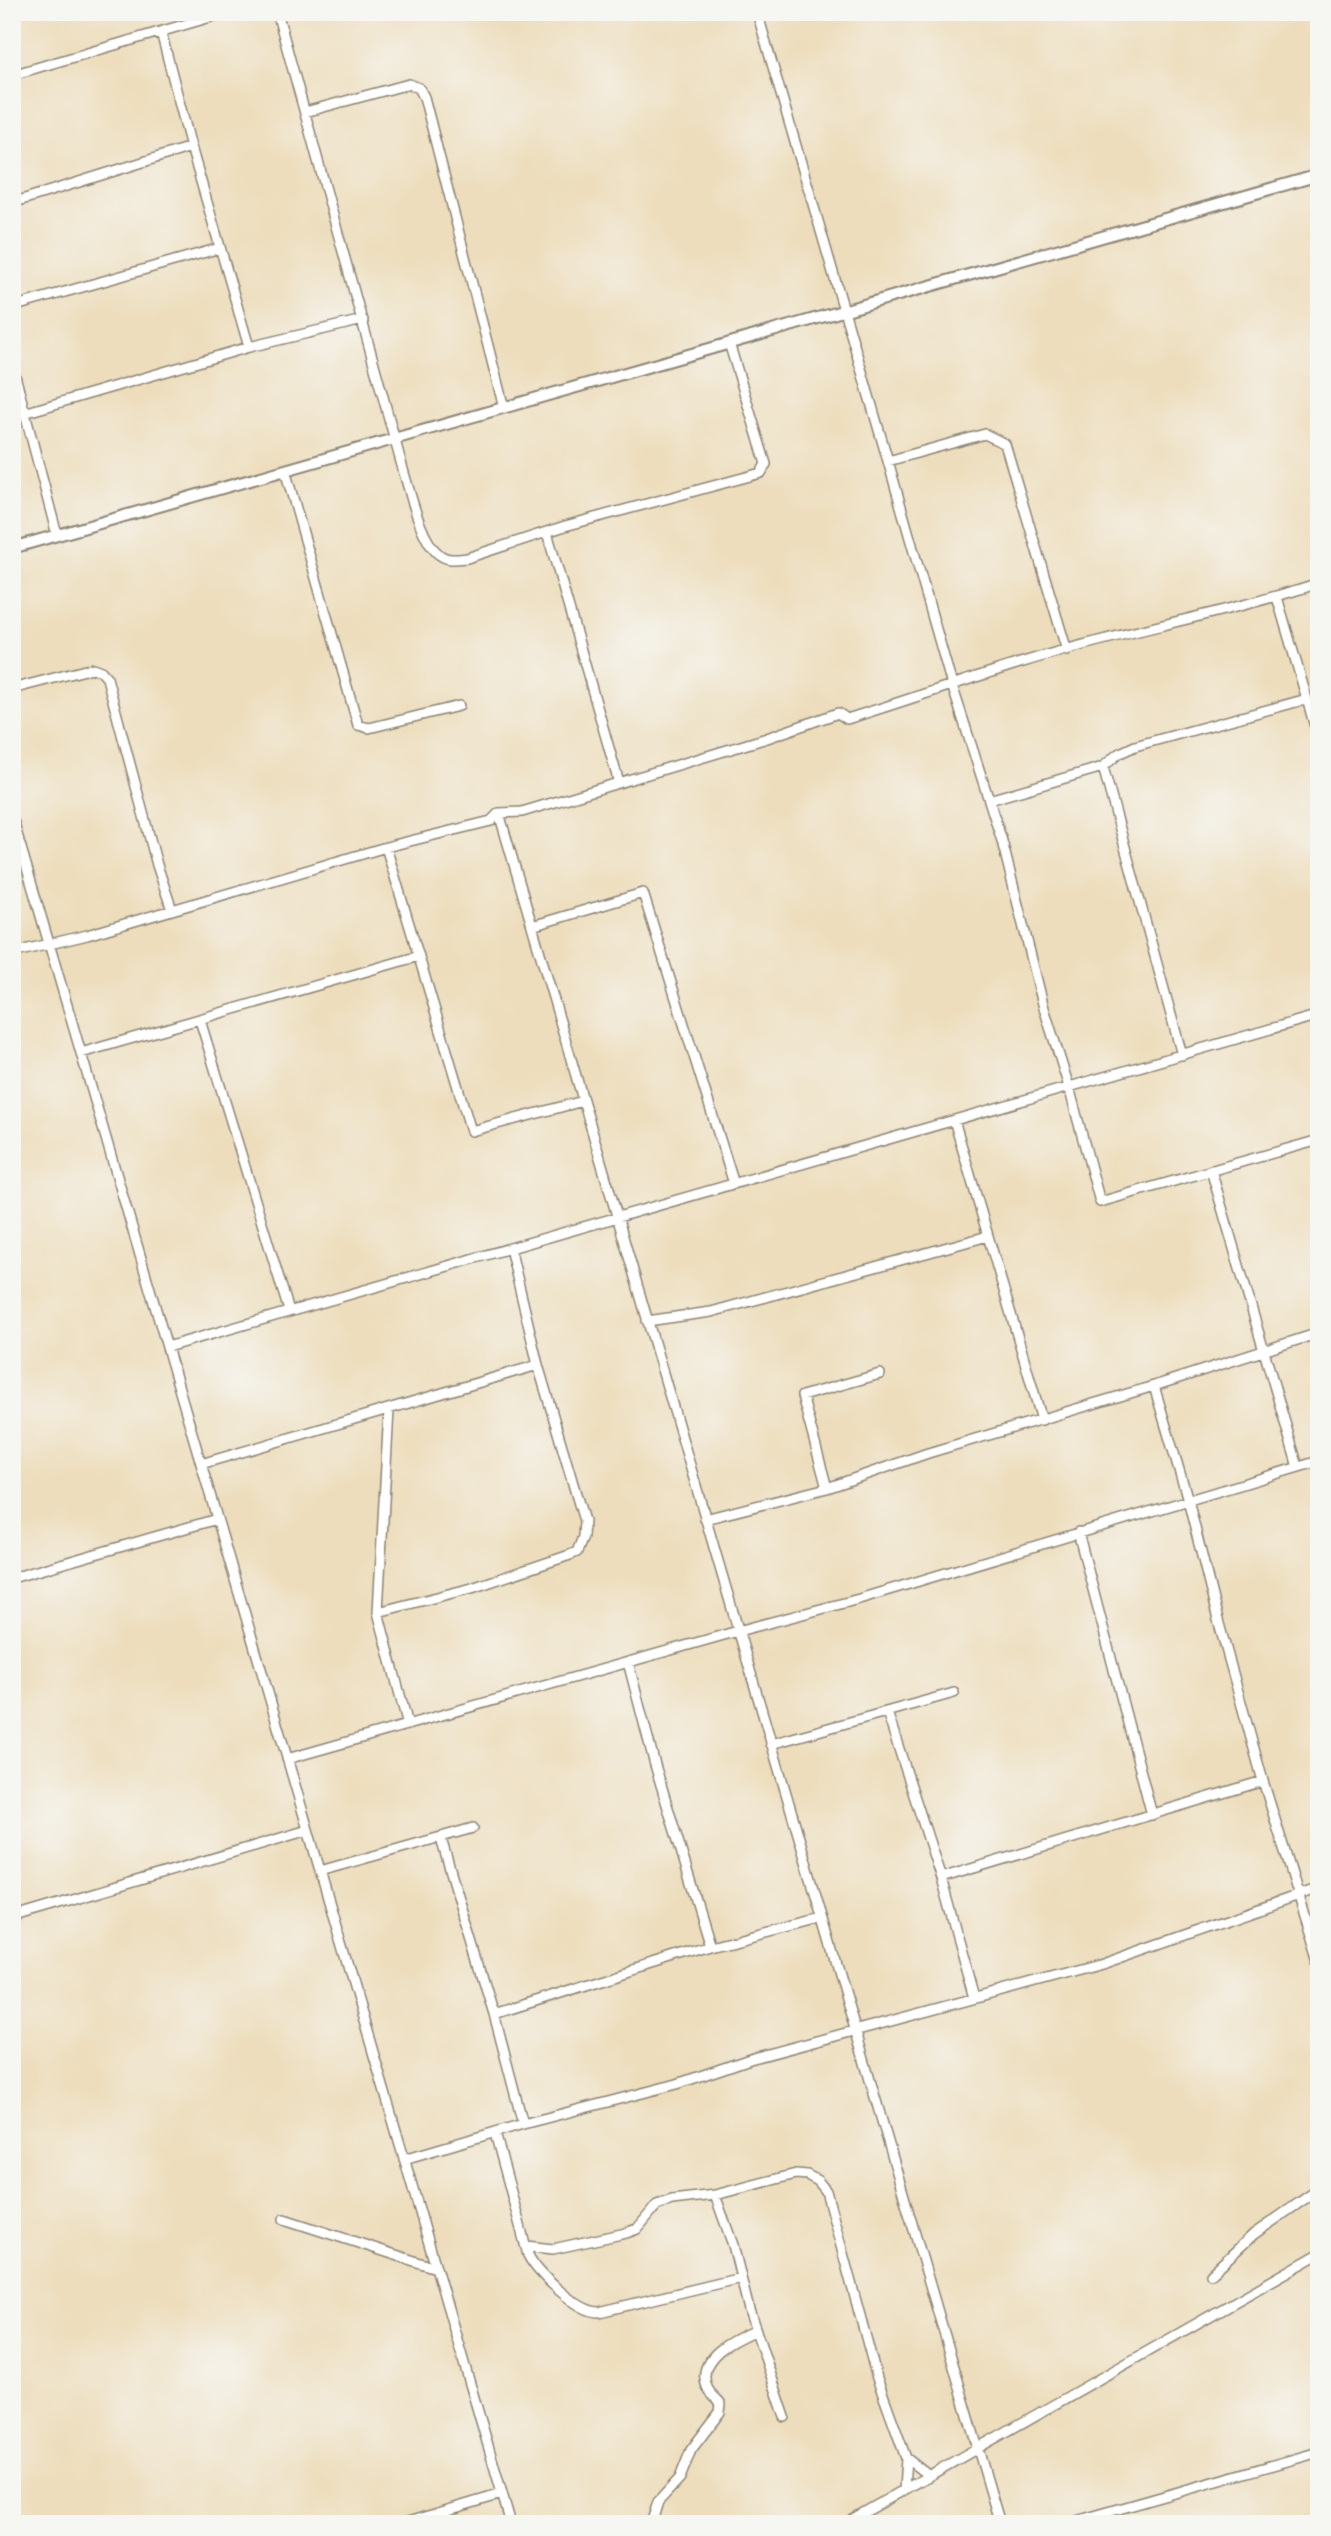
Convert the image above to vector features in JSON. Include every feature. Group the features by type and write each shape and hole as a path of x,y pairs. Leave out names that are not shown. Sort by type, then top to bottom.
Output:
{"street":[{"path":"12,75 228,12"},
{"path":"277,12 404,473 425,536 431,548 442,557 455,560 467,558 547,532 761,473 766,464 729,343"},
{"path":"757,12 952,685 989,800 1044,1008 1069,1087 1100,1202 1319,1140"},
{"path":"161,32 249,347"},
{"path":"306,112 409,83 419,88 424,97 504,408"},
{"path":"12,203 191,147"},
{"path":"12,548 1319,175"},
{"path":"12,307 220,248"},
{"path":"24,413 249,347 363,320"},
{"path":"12,364 57,535"},
{"path":"888,461 985,435 1005,444 1067,651"},
{"path":"285,470 358,725 369,727 458,706"},
{"path":"547,532 618,783"},
{"path":"12,953 86,935 386,847 491,821 499,813 522,812 767,738 838,713 847,719 1067,651 1277,597 1319,583"},
{"path":"1277,597 1319,740"},
{"path":"12,689 93,668 101,671 107,678 157,865 172,910"},
{"path":"989,800 1103,766 1118,754 1135,746 1307,699"},
{"path":"1103,766 1182,1055"},
{"path":"499,813 999,2524"},
{"path":"12,817 511,2524"},
{"path":"386,847 471,1131 583,1101"},
{"path":"12,855 22,852"},
{"path":"532,926 643,893 734,1184"},
{"path":"81,1053 419,957"},
{"path":"167,1346 1319,1016"},
{"path":"200,1020 289,1311"},
{"path":"954,1120 1042,1420"},
{"path":"1211,1170 1298,1467"},
{"path":"647,1321 710,1312 988,1236"},
{"path":"378,1612 472,1588 577,1552 583,1537 584,1521 538,1365 510,1248"},
{"path":"705,1518 827,1488 928,1453 1154,1386 1319,1333"},
{"path":"201,1464 538,1365"},
{"path":"827,1488 802,1396 880,1374"},
{"path":"1154,1386 1188,1500 1263,1781 1319,1961"},
{"path":"389,1410 378,1612 408,1725"},
{"path":"287,1759 859,1599 1319,1461"},
{"path":"12,1578 217,1519"},
{"path":"1078,1532 1152,1815"},
{"path":"628,1662 655,1765 710,1946"},
{"path":"771,1744 954,1693"},
{"path":"887,1712 941,1878 974,1998"},
{"path":"941,1878 1263,1781"},
{"path":"320,1871 441,1839 472,1828"},
{"path":"12,1918 308,1830"},
{"path":"441,1839 494,2014 523,2124"},
{"path":"404,2159 523,2124 677,2084 750,2059 1101,1964 1319,1888"},
{"path":"494,2014 710,1946 822,1918"},
{"path":"495,2133 526,2246 535,2268 584,2309 592,2312 741,2277"},
{"path":"526,2246 553,2249 636,2229 657,2204 672,2200 715,2195 796,2174 818,2181 826,2191 877,2378 906,2458 904,2490"},
{"path":"1211,2274 1254,2234 1319,2189"},
{"path":"715,2195 733,2245 756,2330 785,2417"},
{"path":"284,2219 436,2268"},
{"path":"845,2524 1319,2254"},
{"path":"651,2524 658,2502 680,2478 691,2450 720,2412 721,2404 708,2390 705,2379 708,2366 722,2348 756,2330"},
{"path":"1066,2524 1086,2521 1319,2452"},
{"path":"906,2458 929,2476"},
{"path":"401,2524 502,2494"}]}
